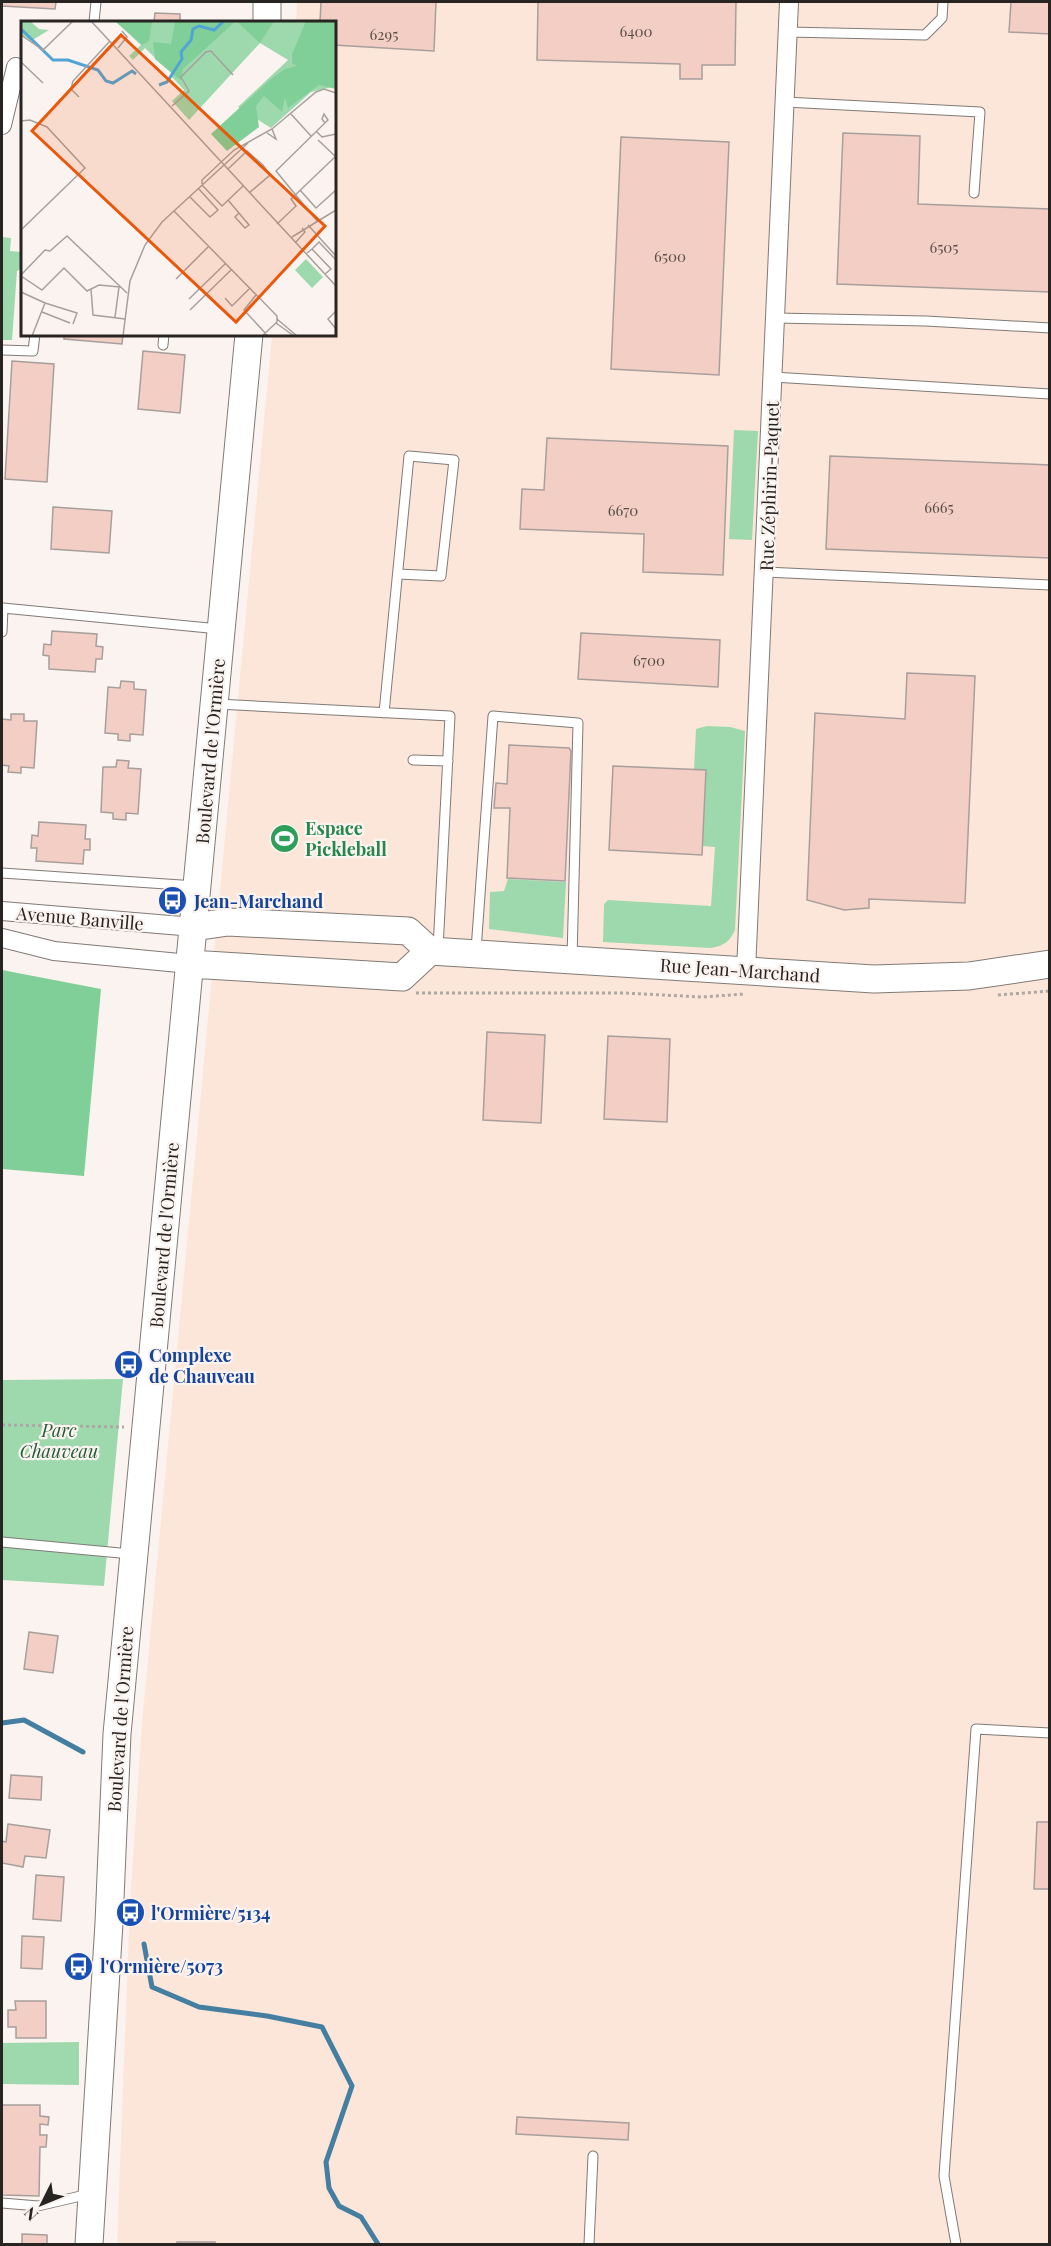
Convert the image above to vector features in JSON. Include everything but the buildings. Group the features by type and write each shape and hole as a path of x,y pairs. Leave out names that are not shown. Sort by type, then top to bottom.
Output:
{"main road":[{"path":"267,2 267,21"},
{"name":"Boulevard de l'Ormière","path":"88,2244 109,1923 117,1734 249,336"},
{"path":"190,964 402,977 434,952 408,931 228,922 194,927"},
{"name":"Rue Jean-Marchand","path":"434,952 475,952 572,959 749,982 969,976 1050,964"}],"street":[{"name":"Rue Zéphirin-Paquet","path":"749,982 789,2"},
{"path":"2,125 13,66"},
{"name":"Avenue Banville","path":"2,911 194,927"},
{"name":"Avenue Banville","path":"2,938 54,951 190,964"}],"lane":[{"path":"94,21 96,2"},
{"path":"788,33 925,35 942,18 943,2"},
{"path":"785,102 980,112 974,193"},
{"path":"776,318 926,321 1050,328"},
{"path":"2,350 33,351 35,336"},
{"path":"773,377 1050,394"},
{"path":"384,713 409,456 454,460 441,576 398,574"},
{"path":"765,572 1050,585"},
{"path":"2,632 3,608 222,630"},
{"path":"215,704 450,716 434,952"},
{"path":"475,952 493,716 578,723 572,959"},
{"path":"413,760 448,761"},
{"path":"2,873 198,886"},
{"path":"2,1542 134,1554"},
{"path":"956,2244 944,2176 976,1729 1050,1733"},
{"path":"589,2244 593,2156"},
{"path":"2,2203 38,2206 92,2193"}],"path":[{"path":"411,993 624,993 702,997 749,982"},
{"path":"993,995 1050,991"},
{"path":"2,1425 125,1427"}],"shaded area":[{"path":"297,2 1049,2 1049,2244 117,2244 130,1905 142,1723 272,336 336,336 336,21 296,21"}],"green space":[{"path":"2,237 11,238 10,251 21,252 21,269 17,271 12,340 2,340"},
{"path":"734,430 758,431 752,540 729,539"},
{"path":"707,726 730,727 745,731 735,930 726,942 711,948 603,942 604,904 608,900 711,906 715,847 702,846 694,770 696,729"},
{"path":"508,879 566,882 563,938 489,929 490,892 504,891"},
{"path":"2,970 101,989 84,1176 2,1169"},
{"name":"Parc Chauveau","path":"123,1379 104,1586 2,1580 2,1380"},
{"path":"79,2042 79,2085 2,2084 2,2043"}],"waterway":[{"path":"2,1723 24,1720 83,1752"},
{"path":"144,1944 152,1987 199,2007 267,2016 322,2027 352,2086 326,2162 329,2188 339,2206 361,2217 378,2244"}],"place":[{"name":"Espace Pickleball","path":"284,838"},
{"name":"Jean-Marchand","path":"173,901"},
{"name":"Complexe de Chauveau","path":"128,1365"},
{"name":"l'Ormière/5134","path":"130,1913"},
{"name":"l'Ormière/5073","path":"79,1966"}]}
